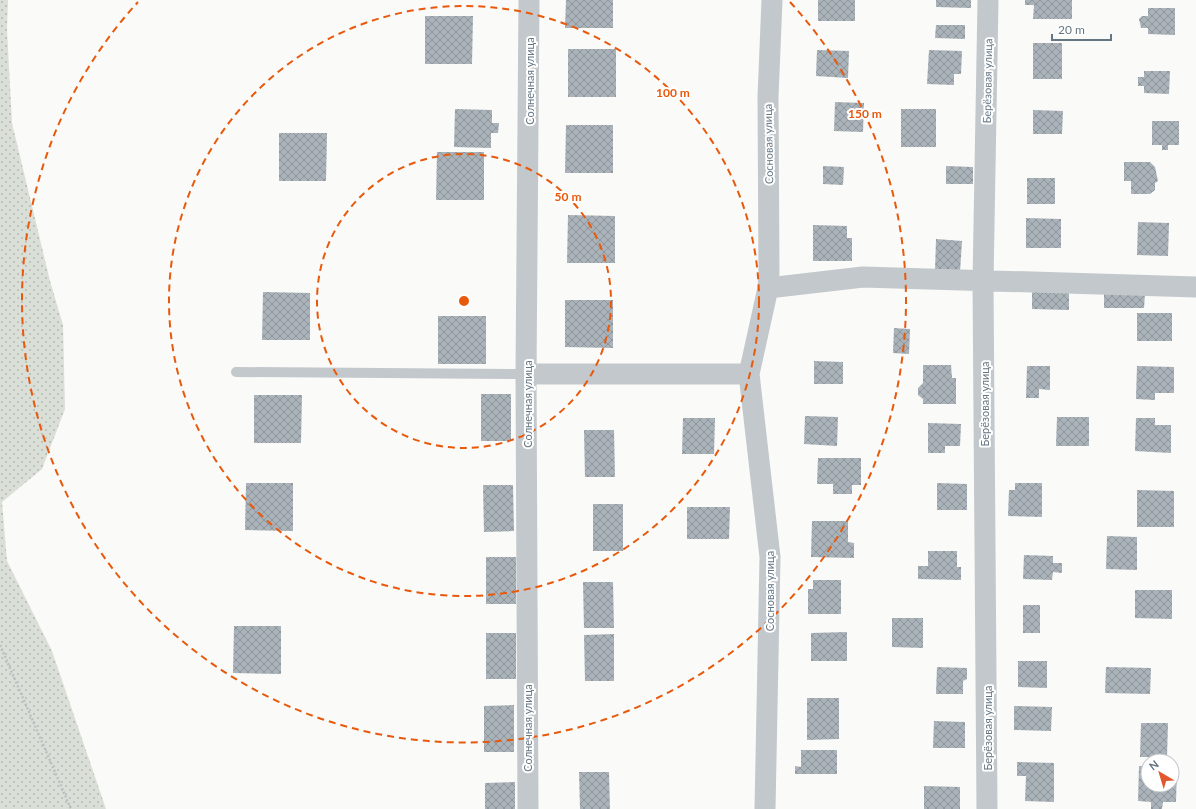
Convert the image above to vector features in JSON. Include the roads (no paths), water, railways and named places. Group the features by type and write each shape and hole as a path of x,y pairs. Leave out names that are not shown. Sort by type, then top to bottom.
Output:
{"street":[{"name":"Солнечная улица","path":"528,809 526,374 529,0"},
{"name":"Сосновая улица","path":"765,809 770,557 749,374 768,288 768,97 772,0"},
{"name":"Берёзовая улица","path":"987,809 983,282 988,0"},
{"path":"768,288 863,277 983,282 1196,287"},
{"path":"526,374 749,374"}],"lane":[{"path":"236,372 526,374"}]}
